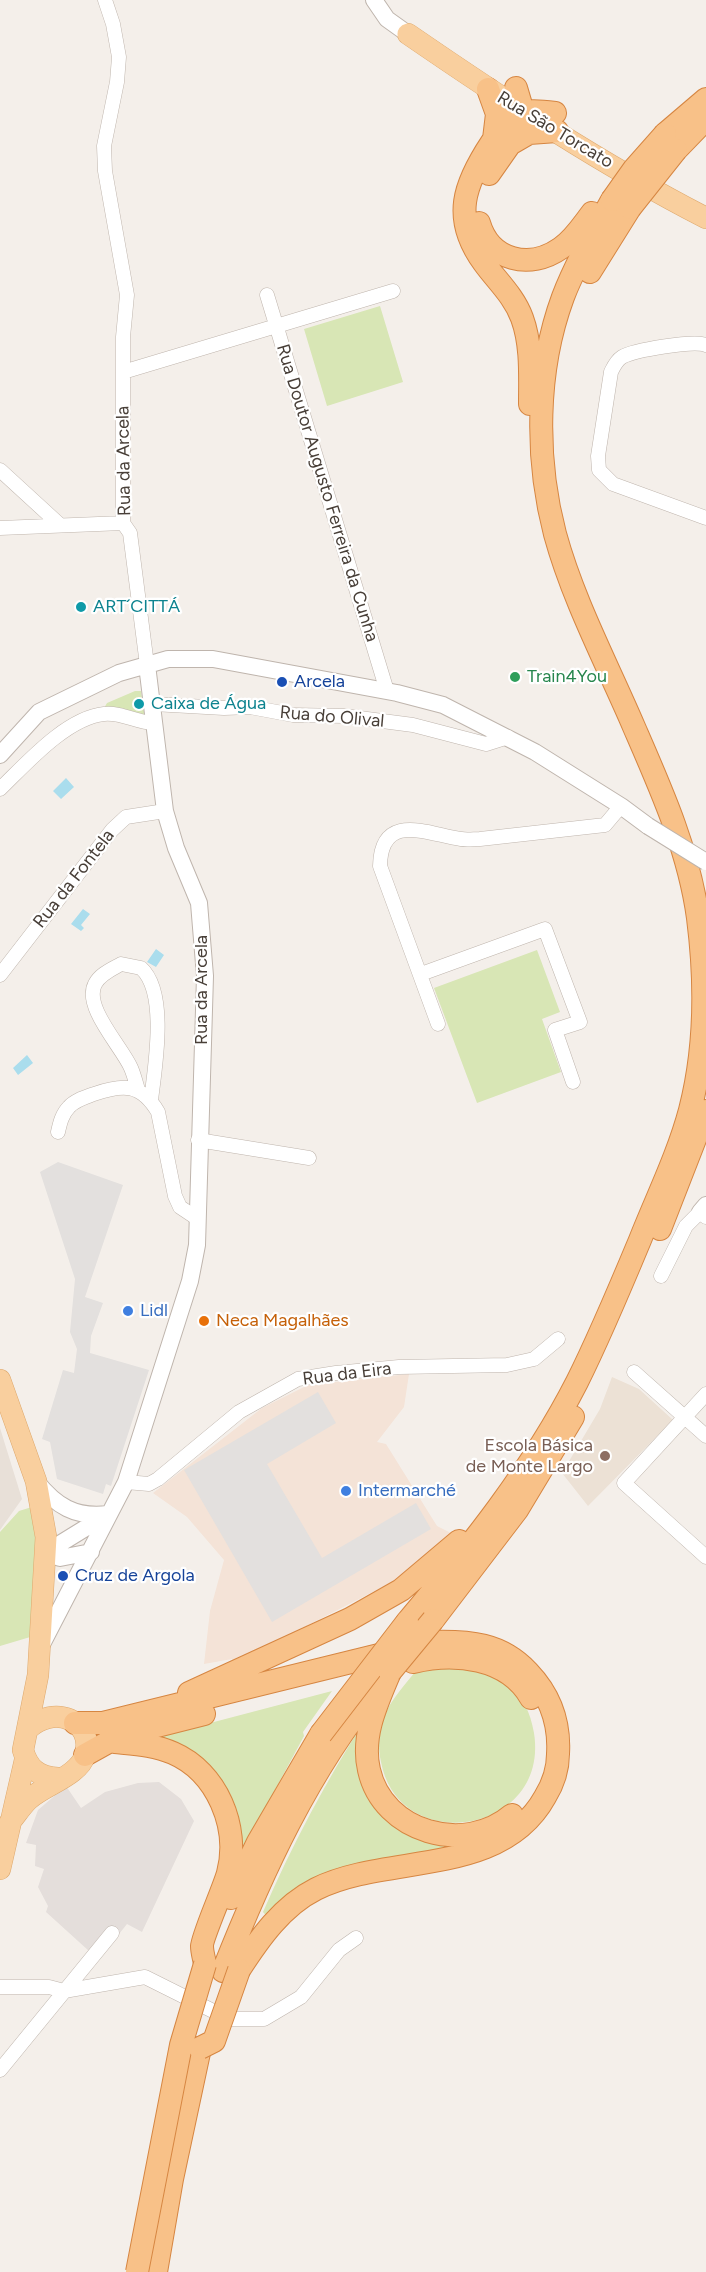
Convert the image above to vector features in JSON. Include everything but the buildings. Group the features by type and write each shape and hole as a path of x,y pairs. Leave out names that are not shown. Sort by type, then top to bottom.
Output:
{"highway":[{"path":"516,88 524,110"},
{"path":"488,89 497,114 502,142"},
{"path":"156,2272 172,2179 201,2048 214,2040 229,1902 258,1842 321,1734 505,1500 576,1384 615,1300 668,1170 681,1137 694,1089 704,1008 698,918 686,858 667,805 570,577 555,532 543,456 542,416 548,356 563,297 585,248 706,99"},
{"path":"556,122 524,110 513,115 478,204 478,216 483,234 499,253 525,261 547,255 568,243 598,205 621,204"},
{"path":"670,142 706,118"},
{"path":"556,122 502,142 469,183 464,203 464,220 472,245 510,294 523,320 530,364 531,450 540,506 554,548 570,577"},
{"path":"670,142 685,150 706,132"},
{"path":"621,204 575,302 559,356 554,452 558,483 577,558 675,789 706,878"},
{"path":"137,2272 181,2045 222,1968 274,1853 329,1753 366,1711 390,1672 517,1510 554,1453 586,1392 671,1204 706,1111"},
{"path":"146,1711 350,1619 401,1590 454,1548 493,1501 505,1500"},
{"path":"68,1719 103,1723 432,1642 468,1641 494,1648 519,1662 538,1683 552,1708 559,1735 558,1765 551,1787 538,1809 521,1827 494,1844 471,1852 347,1876 314,1890 283,1912 256,1942 222,1968"},
{"path":"85,1755 93,1748 121,1735 432,1658 465,1658 488,1663 511,1677 528,1693 539,1713 545,1737 543,1762 536,1783 526,1802 510,1817 488,1829 471,1835 443,1836 419,1829 398,1815 381,1796 369,1771 366,1711"},
{"path":"110,1742 154,1747 175,1754 193,1766 211,1784 219,1798 229,1823 232,1847 220,1899 202,1944 222,1968"}],"main road":[{"name":"Rua São Torcato","path":"408,34 516,88 556,122 670,200 706,218"},
{"name":"Rua São Torcato","path":"408,34 488,89 524,110"},
{"name":"Rua São Torcato","path":"556,122 706,201"},
{"path":"0,1380 36,1481 46,1537 38,1675 23,1750 33,1771 45,1777 58,1778"},
{"path":"10,1822 28,1800 58,1778 75,1770 85,1755 84,1737 50,1701 38,1675"},
{"path":"28,1729 37,1720 48,1716 68,1719"},
{"path":"0,1869 26,1760"}],"street":[{"name":"Rua da Arcela","path":"41,1646 126,1482 190,1281 197,1245 198,1140 205,976 203,937 199,903 176,848 165,811 130,533 123,523 123,372 127,295 104,154 119,57 114,24 105,0"},
{"name":"Rua São Torcato","path":"374,0 387,19 408,34"},
{"path":"123,372 393,291"},
{"name":"Rua Doutor Augusto Ferreira da Cunha","path":"267,295 387,691"},
{"path":"706,345 686,345 623,357 616,361 611,372 598,456 599,470 613,484 706,518"},
{"path":"0,470 60,525"},
{"path":"0,528 123,523"},
{"path":"0,755 39,712 119,673 168,659 213,659 387,691 443,705 508,737 621,806 648,826 706,862"},
{"name":"Rua do Olival","path":"153,704 224,708 250,707 293,715 344,716 413,725 486,744 508,737"},
{"path":"0,789 50,741 76,725 103,714 118,714 144,723 154,723"},
{"path":"438,1024 380,866 380,853 387,840 410,828 461,839 605,825 621,806"},
{"name":"Rua da Fontela","path":"0,975 112,830 126,817 165,811"},
{"path":"421,974 545,929 580,1022 555,1030 573,1082"},
{"path":"138,1090 131,1067 105,1026 93,996 94,985 100,978 121,964 141,968 156,990 156,1061 151,1100"},
{"path":"58,1132 61,1119 69,1106 77,1101 124,1086 138,1090 151,1100 158,1112 175,1196 180,1207 198,1219"},
{"path":"198,1140 309,1158"},
{"path":"660,1276 686,1226 704,1211"},
{"name":"Rua da Eira","path":"126,1482 149,1484 158,1479 239,1412 298,1379 399,1367 507,1365 534,1359 558,1339"},
{"path":"634,1372 706,1436"},
{"path":"706,1394 624,1483 706,1557"},
{"path":"36,1481 60,1506 76,1513 93,1516 108,1514"},
{"path":"45,1553 108,1514"},
{"path":"45,1553 60,1558 91,1552"},
{"path":"0,2070 112,1933"},
{"path":"0,1987 49,1987 64,1991 145,1977 229,2019 264,2019 302,1997 339,1950 356,1938"}],"shaded area":[{"path":"58,1162 123,1185 85,1297 103,1303 91,1336 90,1353 149,1370 111,1486 106,1484 103,1494 57,1479 50,1442 42,1439 63,1370 74,1373 77,1349 70,1332 75,1279 40,1172"},
{"path":"409,1374 404,1407 377,1442 386,1444 437,1526 451,1533 400,1578 234,1663 232,1659 204,1664 210,1611 224,1560 187,1517 153,1493 262,1408 308,1385"},
{"name":"Escola Básica de Monte Largo","path":"612,1377 639,1389 673,1420 588,1506 562,1473 600,1409"},
{"path":"318,1392 336,1423 267,1464 322,1558 416,1503 431,1529 272,1622 184,1470"},
{"path":"0,1428 22,1499 0,1530"},
{"path":"159,1782 181,1799 194,1821 142,1932 127,1924 115,1939 89,1951 46,1912 48,1906 38,1887 44,1869 35,1866 36,1845 26,1843 38,1810 66,1786 81,1808 105,1792 138,1783"}],"green space":[{"path":"380,306 403,382 327,406 304,329"},
{"path":"135,691 141,691 145,719 103,710 107,703"},
{"path":"537,950 560,1012 542,1019 561,1072 477,1103 434,988"},
{"path":"35,1506 37,1635 0,1646 0,1532 19,1511"},
{"path":"463,1666 500,1681 518,1696 525,1706 534,1733 533,1767 519,1794 497,1812 470,1821 442,1822 415,1812 393,1792 381,1762 380,1734 390,1704 418,1668"},
{"path":"332,1691 303,1732 304,1736 240,1855 237,1815 153,1738"},
{"path":"365,1720 374,1800 473,1840 269,1919 263,1912 286,1862 323,1790"}],"water":[{"path":"66,778 74,787 61,799 53,791"},
{"path":"83,909 90,914 81,925 84,928 81,931 71,924"},
{"path":"156,949 164,955 156,967 147,962"},
{"path":"27,1055 33,1063 18,1075 13,1068"}],"place":[{"name":"ART´CITTÁ","path":"81,607"},
{"name":"Train4You","path":"515,677"},
{"name":"Arcela","path":"282,682"},
{"name":"Caixa de Água","path":"139,704"},
{"name":"Lidl","path":"128,1311"},
{"name":"Neca Magalhães","path":"204,1321"},
{"name":"Escola Básica de Monte Largo","path":"605,1456"},
{"name":"Intermarché","path":"346,1491"},
{"name":"Cruz de Argola","path":"63,1576"}]}
